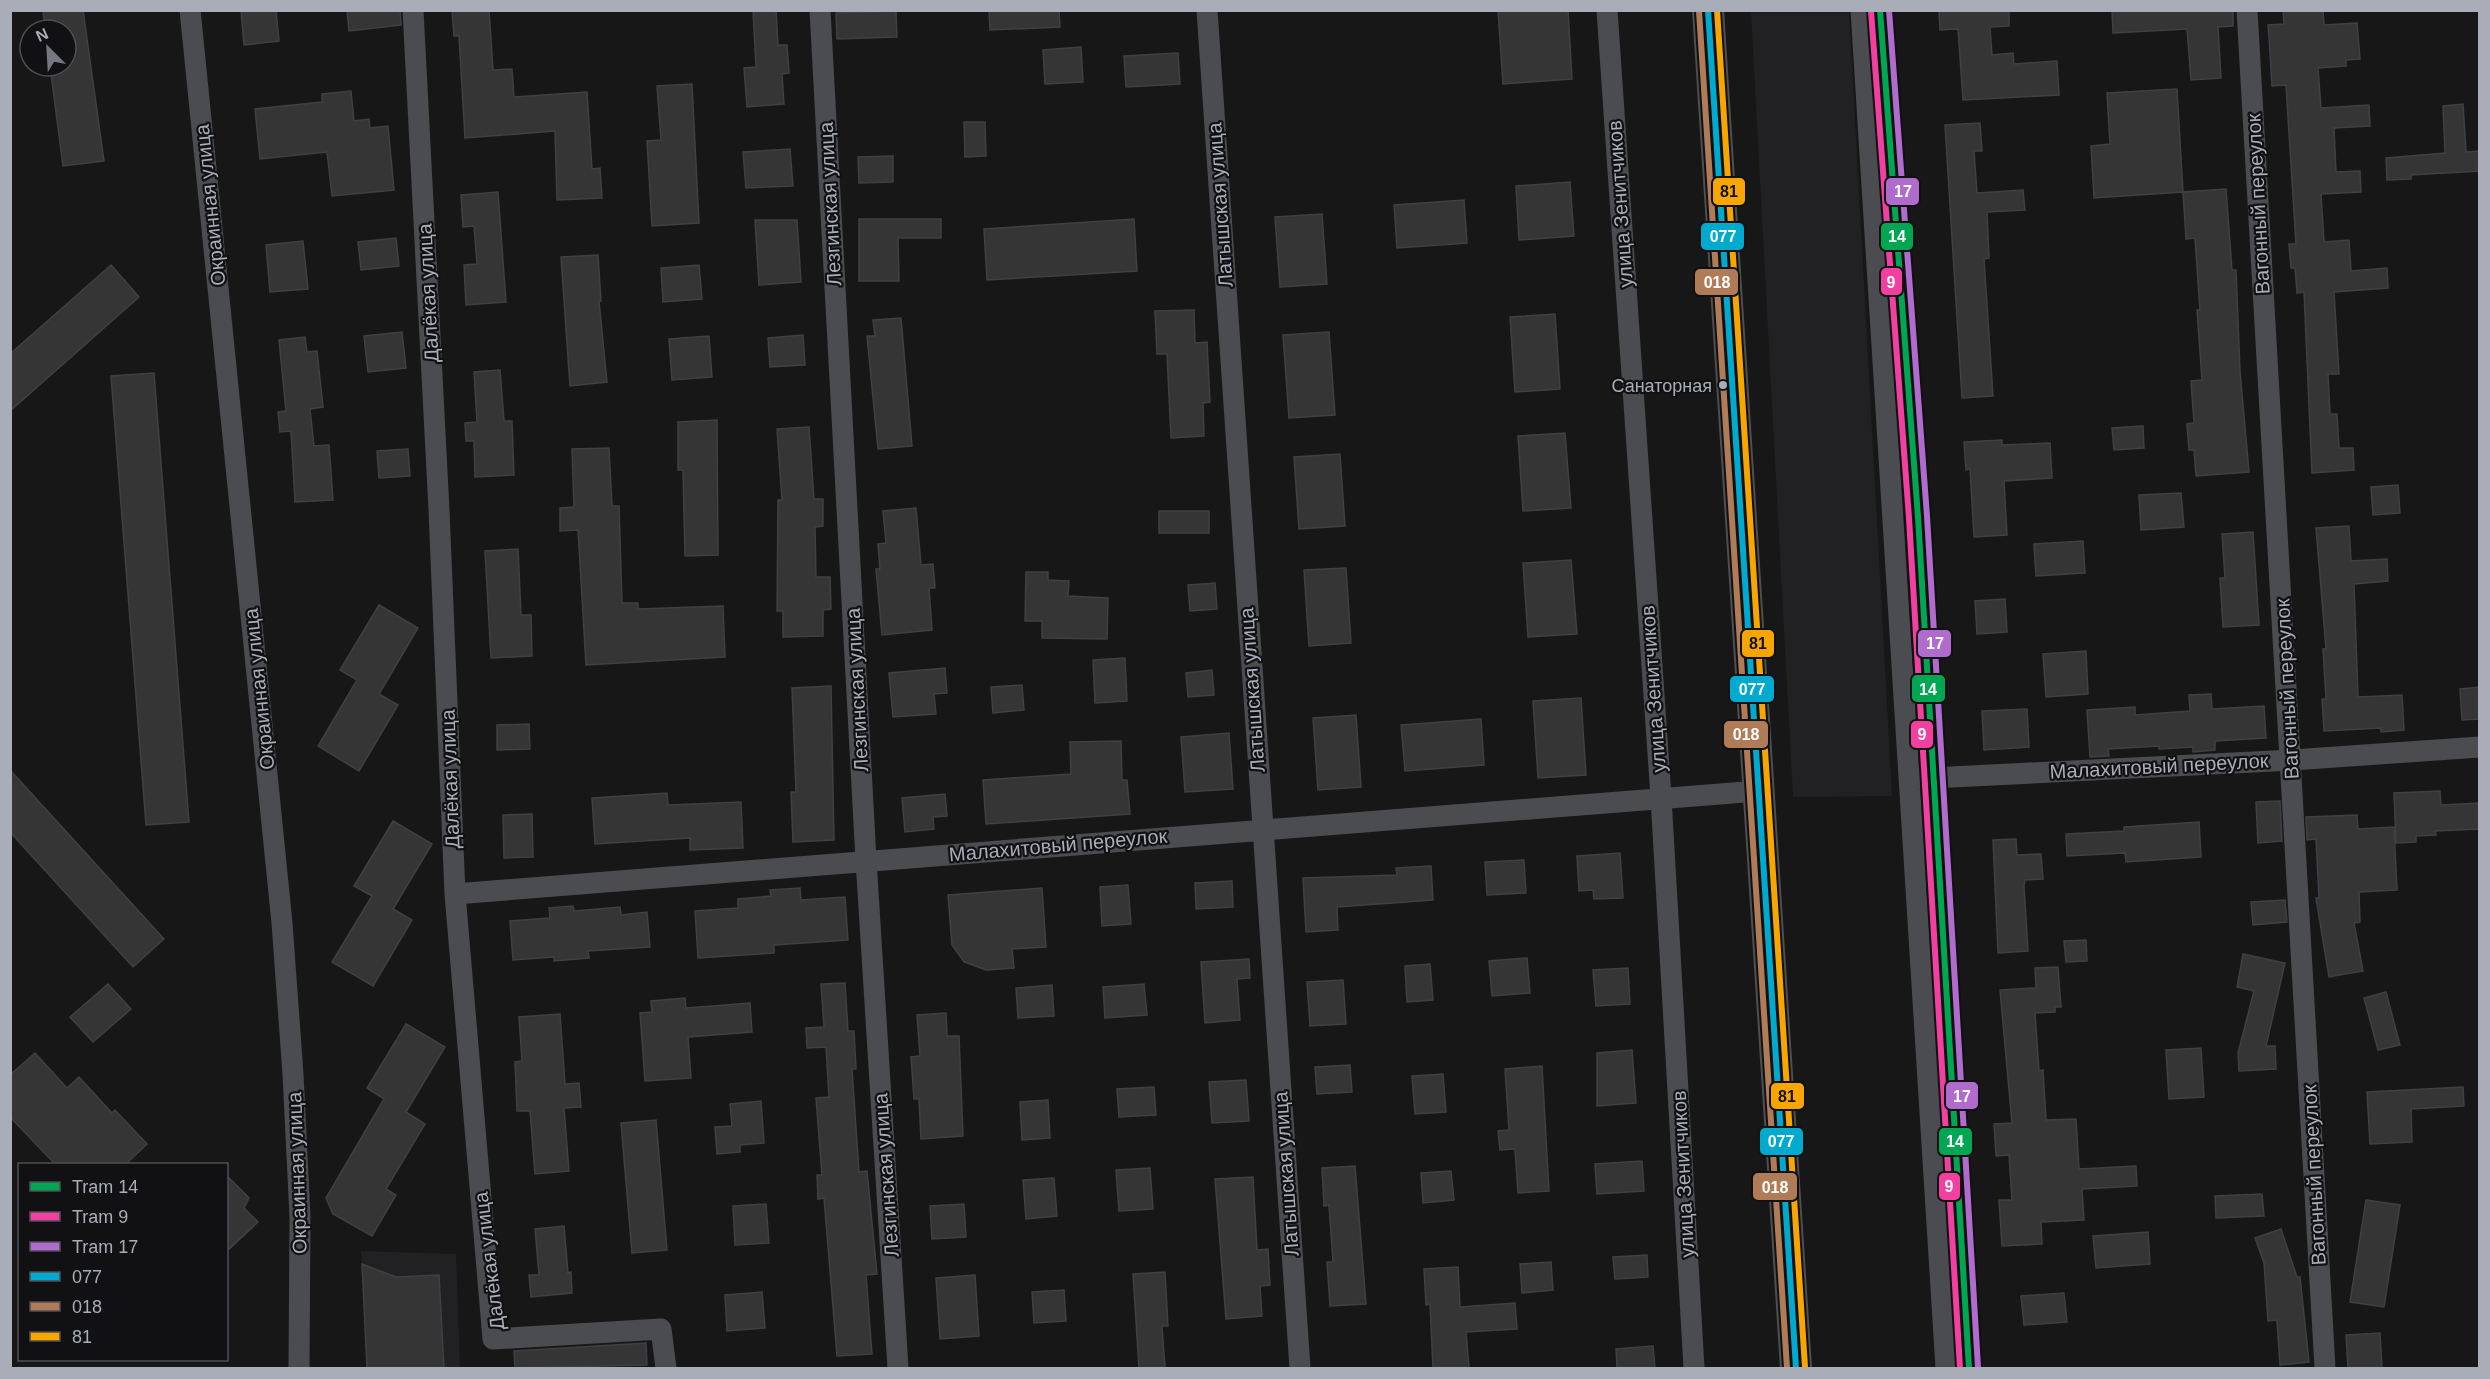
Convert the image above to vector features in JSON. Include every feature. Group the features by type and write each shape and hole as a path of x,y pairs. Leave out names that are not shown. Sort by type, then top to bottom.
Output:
{"main road":[{"path":"1708,10 1796,1368"}],"street":[{"name":"Окраинная улица","path":"190,10 282,923 300,1217 299,1368"},
{"name":"Далёкая улица","path":"413,10 439,510 455,894 494,1338 661,1329 666,1368"},
{"name":"Лезгинская улица","path":"820,10 867,860 898,1368"},
{"name":"Латышская улица","path":"1208,10 1261,829 1300,1368"},
{"name":"улица Зенитчиков","path":"1607,10 1660,797 1694,1368"},
{"path":"1861,10 1911,779 1946,1368"},
{"name":"Вагонный переулок","path":"2247,10 2292,760 2325,1368"},
{"name":"Малахитовый переулок","path":"1911,779 2292,760 2480,747"},
{"name":"Малахитовый переулок","path":"455,894 1758,791"}],"shaded area":[{"path":"1751,11 1849,11 1892,796 1793,797"},
{"path":"361,1251 456,1254 460,1368 367,1368"}],"building":[{"path":"43,10 83,10 104,161 63,166 52,78 78,78 78,18 44,18"},
{"path":"241,10 276,10 279,41 244,45"},
{"path":"347,10 400,10 401,25 349,31"},
{"path":"452,10 489,10 493,70 512,69 514,97 587,92 592,169 600,168 602,198 557,200 555,131 465,138 459,36 454,36"},
{"path":"753,10 776,10 778,45 787,45 789,73 782,74 784,104 747,107 744,68 756,67"},
{"path":"989,10 1059,10 1060,27 990,30"},
{"path":"1498,10 1568,10 1572,79 1503,84"},
{"path":"1939,10 2009,10 2009,26 1990,27 1992,55 2013,53 2014,64 2057,61 2059,95 1963,100 1958,29 1940,30"},
{"path":"2112,10 2233,10 2233,26 2218,27 2221,78 2191,80 2187,29 2113,33"},
{"path":"2283,10 2323,10 2324,25 2357,23 2360,59 2346,60 2346,66 2318,68 2321,108 2369,105 2370,126 2334,128 2336,172 2360,171 2361,192 2321,194 2324,242 2349,240 2351,271 2387,268 2388,288 2334,292 2339,374 2328,374 2330,414 2337,414 2339,448 2353,448 2354,470 2312,473 2304,292 2297,293 2295,268 2291,268 2289,244 2296,244 2286,85 2272,86 2268,25 2284,24"},
{"path":"896,11 897,37 837,39 836,13"},
{"path":"1081,47 1083,82 1045,84 1043,50"},
{"path":"1178,53 1180,84 1126,87 1124,56"},
{"path":"692,84 699,223 652,226 647,141 661,140 657,86"},
{"path":"2177,89 2183,192 2094,198 2091,146 2110,144 2107,93"},
{"path":"351,91 354,121 369,119 370,128 388,126 394,190 332,196 327,152 260,159 255,109 322,102 322,94"},
{"path":"2463,104 2466,152 2480,151 2480,171 2411,175 2411,179 2387,180 2386,158 2445,153 2443,106"},
{"path":"964,122 985,122 986,156 965,157"},
{"path":"1980,123 1982,151 1974,151 1977,193 2023,190 2025,210 1987,212 1989,258 1984,259 1993,396 1962,398 1945,125"},
{"path":"790,149 793,186 746,188 743,152"},
{"path":"893,156 893,182 859,183 858,157"},
{"path":"1570,182 1574,236 1519,240 1516,186"},
{"path":"2226,189 2232,270 2236,270 2240,371 2249,472 2196,476 2194,450 2189,450 2187,424 2194,423 2191,381 2202,380 2197,310 2200,310 2195,238 2186,239 2183,192"},
{"path":"498,192 506,302 466,305 464,265 477,264 474,226 463,227 461,195"},
{"path":"1464,200 1467,243 1397,248 1394,205"},
{"path":"1322,214 1327,284 1280,287 1275,217"},
{"path":"859,219 941,219 941,238 898,238 899,281 859,281"},
{"path":"1134,219 1137,271 987,280 984,229"},
{"path":"755,220 797,220 801,282 759,285"},
{"path":"396,238 399,266 361,270 358,242"},
{"path":"303,241 308,289 270,292 266,245"},
{"path":"598,255 601,301 599,301 607,382 570,386 561,257"},
{"path":"111,265 139,297 10,411 10,354"},
{"path":"699,265 702,299 663,302 661,268"},
{"path":"1194,310 1195,343 1207,342 1210,402 1203,403 1204,436 1171,438 1167,354 1157,354 1155,311"},
{"path":"1555,314 1560,389 1515,392 1510,317"},
{"path":"901,318 912,446 878,449 867,336 875,336 873,320"},
{"path":"402,332 406,368 368,372 364,336"},
{"path":"1329,332 1335,415 1289,418 1283,335"},
{"path":"803,335 805,365 770,367 768,338"},
{"path":"709,336 712,377 672,380 669,339"},
{"path":"305,337 307,352 317,351 323,407 310,409 314,446 329,445 333,500 295,502 291,431 280,432 278,412 286,411 279,340"},
{"path":"500,370 504,421 512,421 514,475 475,477 474,441 466,441 465,423 477,422 474,372"},
{"path":"154,373 189,822 146,825 111,376"},
{"path":"717,420 718,555 685,556 683,470 678,470 678,422"},
{"path":"2143,426 2144,448 2114,450 2112,428"},
{"path":"809,427 814,499 823,499 823,526 815,527 816,577 830,577 831,609 823,610 823,636 783,637 783,611 777,611 778,500 782,500 777,429"},
{"path":"1565,433 1571,508 1523,511 1518,436"},
{"path":"2002,440 2002,445 2050,443 2052,478 2004,481 2007,535 1974,537 1970,469 1966,470 1964,442"},
{"path":"609,448 612,506 619,506 622,603 638,603 638,609 723,606 725,657 586,665 578,530 560,531 560,508 574,507 572,449"},
{"path":"408,449 410,476 379,478 377,451"},
{"path":"1340,454 1345,526 1299,529 1294,457"},
{"path":"2398,485 2400,513 2373,515 2371,487"},
{"path":"2181,493 2184,527 2141,530 2139,495"},
{"path":"916,508 921,565 933,564 935,588 929,588 932,630 882,635 876,569 880,569 878,544 886,543 883,511"},
{"path":"1159,511 1209,511 1209,533 1159,533"},
{"path":"2349,526 2351,561 2387,559 2388,581 2354,584 2358,697 2402,695 2404,730 2381,732 2381,728 2324,731 2322,699 2326,699 2323,649 2326,649 2316,528"},
{"path":"2253,532 2259,625 2223,627 2220,578 2225,578 2222,534"},
{"path":"2083,541 2085,573 2036,576 2034,544"},
{"path":"518,549 521,615 531,615 532,656 491,658 485,551"},
{"path":"1571,560 1577,634 1528,637 1523,563"},
{"path":"1346,568 1351,643 1309,646 1304,570"},
{"path":"1026,572 1048,572 1048,580 1069,581 1068,596 1108,598 1107,639 1042,638 1042,621 1025,621"},
{"path":"1215,583 1217,609 1190,611 1188,585"},
{"path":"2005,599 2007,632 1977,634 1975,601"},
{"path":"379,605 418,628 379,694 398,705 359,771 318,746 357,680 340,670"},
{"path":"2086,651 2088,694 2046,697 2043,654"},
{"path":"1125,658 1127,701 1095,703 1093,660"},
{"path":"945,668 947,693 934,694 936,714 893,717 889,673"},
{"path":"1212,670 1214,695 1188,697 1186,673"},
{"path":"1022,685 1024,710 993,713 991,687"},
{"path":"831,686 834,840 793,842 791,792 796,792 792,688"},
{"path":"2480,687 2480,719 2462,720 2460,689"},
{"path":"2211,694 2212,709 2264,706 2266,738 2215,741 2215,750 2193,752 2193,747 2159,749 2159,746 2108,749 2109,756 2090,757 2087,710 2135,707 2135,715 2190,711 2189,695"},
{"path":"1581,698 1586,775 1538,778 1533,701"},
{"path":"2027,709 2029,747 1984,750 1982,711"},
{"path":"1356,715 1361,787 1318,790 1313,718"},
{"path":"1481,719 1484,765 1405,771 1401,725"},
{"path":"529,724 530,749 497,750 497,725"},
{"path":"1229,733 1233,789 1185,792 1181,737"},
{"path":"1121,741 1122,780 1127,780 1130,814 986,824 983,780 1071,774 1070,742"},
{"path":"10,770 164,939 133,967 10,832"},
{"path":"2440,791 2441,805 2480,803 2480,829 2435,831 2436,835 2416,836 2416,842 2396,843 2394,793"},
{"path":"667,793 668,805 741,802 743,848 690,850 690,838 595,844 592,798"},
{"path":"945,794 947,816 933,817 934,829 905,832 902,798"},
{"path":"2280,801 2282,841 2258,843 2256,802"},
{"path":"532,814 533,857 504,858 503,815"},
{"path":"2357,815 2358,829 2394,827 2397,890 2359,892 2360,922 2354,923 2363,971 2329,977 2316,898 2319,898 2316,839 2307,840 2306,817"},
{"path":"393,821 432,844 393,909 412,920 373,986 332,962 372,896 354,886"},
{"path":"2199,822 2201,857 2126,862 2125,853 2067,856 2066,834 2124,831 2124,827"},
{"path":"2016,839 2017,855 2041,854 2043,879 2025,880 2028,951 1998,953 1993,840"},
{"path":"1620,853 1623,898 1594,899 1593,890 1579,891 1577,856"},
{"path":"1524,860 1526,893 1487,895 1485,862"},
{"path":"1431,866 1433,900 1337,907 1338,930 1306,932 1303,878 1397,875 1396,868"},
{"path":"1232,881 1233,907 1196,909 1195,883"},
{"path":"1128,885 1131,924 1102,926 1100,887"},
{"path":"800,888 801,900 845,897 848,940 774,945 774,953 698,958 695,911 738,908 738,899 771,896 770,890"},
{"path":"1042,888 1046,947 1012,949 1014,968 986,970 964,962 952,945 948,895"},
{"path":"2285,900 2287,922 2253,925 2251,902"},
{"path":"573,906 574,911 620,907 621,915 647,912 650,947 588,951 589,958 554,961 554,957 513,960 510,921 550,918 549,908"},
{"path":"2086,940 2087,961 2066,962 2064,941"},
{"path":"2243,954 2285,963 2266,1046 2275,1046 2276,1069 2239,1071 2238,1053 2254,991 2237,987"},
{"path":"1527,958 1530,993 1492,996 1489,961"},
{"path":"1249,959 1250,978 1237,979 1240,1020 1205,1023 1201,962"},
{"path":"1430,964 1433,1000 1407,1002 1405,966"},
{"path":"2058,967 2061,1007 2055,1007 2055,1012 2035,1013 2039,1071 2043,1070 2046,1120 2076,1119 2079,1169 2136,1166 2137,1186 2082,1189 2084,1220 2041,1222 2042,1244 2002,1246 1999,1200 2012,1200 2009,1155 1996,1156 1994,1124 2012,1123 2000,990 2036,988 2035,968"},
{"path":"1628,968 1630,1004 1596,1006 1593,970"},
{"path":"1343,980 1346,1024 1310,1026 1307,982"},
{"path":"845,983 848,1031 854,1031 856,1069 852,1069 859,1172 867,1171 877,1274 866,1275 872,1354 837,1356 824,1198 818,1199 817,1175 822,1175 816,1098 829,1097 826,1047 807,1048 806,1028 824,1027 821,984"},
{"path":"108,984 131,1009 93,1042 70,1017"},
{"path":"1144,984 1147,1015 1105,1018 1103,987"},
{"path":"1052,985 1054,1016 1018,1018 1016,988"},
{"path":"2386,992 2400,1045 2378,1050 2364,998"},
{"path":"685,998 686,1008 750,1003 752,1032 688,1037 691,1078 645,1081 640,1013 652,1012 651,1001"},
{"path":"946,1013 947,1036 959,1036 963,1136 921,1139 919,1099 914,1099 911,1057 920,1056 917,1015"},
{"path":"560,1014 565,1084 579,1083 581,1107 564,1108 569,1171 535,1174 530,1111 517,1111 515,1062 522,1061 519,1017"},
{"path":"406,1024 445,1047 406,1112 425,1124 386,1189 396,1195 372,1236 333,1214 326,1198 384,1099 367,1088"},
{"path":"2201,1048 2204,1097 2169,1099 2166,1050"},
{"path":"1632,1050 1636,1103 1597,1106 1597,1053"},
{"path":"35,1053 67,1088 79,1077 112,1113 115,1110 147,1144 127,1163 54,1163 10,1117 10,1075"},
{"path":"1350,1065 1352,1092 1317,1094 1315,1067"},
{"path":"1542,1066 1549,1191 1518,1193 1515,1149 1500,1150 1498,1131 1509,1130 1505,1069"},
{"path":"1443,1074 1446,1112 1415,1114 1412,1076"},
{"path":"1246,1080 1249,1121 1212,1123 1209,1082"},
{"path":"1154,1087 1156,1115 1119,1117 1117,1089"},
{"path":"2463,1087 2464,1106 2411,1109 2412,1142 2370,1144 2367,1092"},
{"path":"1048,1100 1050,1138 1022,1140 1020,1102"},
{"path":"761,1101 764,1143 740,1145 740,1152 717,1154 715,1127 732,1126 730,1104"},
{"path":"656,1120 667,1250 632,1253 621,1123"},
{"path":"1642,1161 1644,1191 1597,1194 1595,1164"},
{"path":"1355,1166 1366,1304 1330,1306 1327,1262 1333,1262 1329,1205 1324,1206 1322,1168"},
{"path":"1150,1168 1153,1209 1119,1211 1116,1170"},
{"path":"1451,1171 1454,1200 1423,1203 1421,1173"},
{"path":"228,1177 249,1198 244,1208 258,1222 228,1250"},
{"path":"1253,1177 1257,1250 1268,1249 1270,1285 1260,1286 1262,1316 1226,1319 1215,1179"},
{"path":"1054,1178 1057,1216 1026,1219 1023,1180"},
{"path":"2262,1194 2264,1216 2216,1218 2215,1196"},
{"path":"2366,1200 2400,1205 2384,1307 2350,1302"},
{"path":"766,1204 769,1243 735,1245 733,1206"},
{"path":"964,1204 966,1237 932,1239 930,1206"},
{"path":"564,1226 572,1293 531,1297 529,1275 539,1275 535,1229"},
{"path":"2281,1229 2297,1277 2300,1277 2309,1362 2280,1365 2277,1320 2268,1321 2264,1263 2255,1238"},
{"path":"2148,1232 2150,1264 2096,1268 2093,1236"},
{"path":"1647,1255 1648,1277 1615,1279 1613,1257"},
{"path":"1551,1262 1553,1290 1522,1293 1520,1264"},
{"path":"362,1264 396,1277 439,1275 444,1368 367,1368"},
{"path":"1458,1267 1460,1307 1515,1303 1517,1329 1466,1332 1469,1368 1433,1368 1430,1304 1426,1305 1424,1269"},
{"path":"1165,1272 1168,1326 1162,1326 1165,1368 1139,1368 1133,1274"},
{"path":"975,1275 979,1336 940,1339 936,1278"},
{"path":"1064,1290 1066,1321 1034,1323 1032,1292"},
{"path":"762,1292 765,1328 727,1331 725,1295"},
{"path":"2064,1293 2067,1322 2024,1325 2021,1296"},
{"path":"2380,1333 2382,1368 2348,1368 2346,1335"},
{"path":"646,1343 647,1365 515,1368 514,1351"},
{"path":"1653,1346 1655,1368 1617,1368 1616,1349"}],"tram line":[{"name":"14","path":"1880,10 1918,517 1969,1368"},
{"name":"17","path":"1889,10 1927,516 1978,1367"},
{"name":"9","path":"1871,11 1909,518 1960,1368"}],"transit line":[{"name":"077","path":"1708,10 1796,1368"},
{"name":"81","path":"1717,10 1805,1367"},
{"name":"018","path":"1699,11 1787,1368"}],"place":[{"name":"Санаторная","path":"1723,385"}]}
